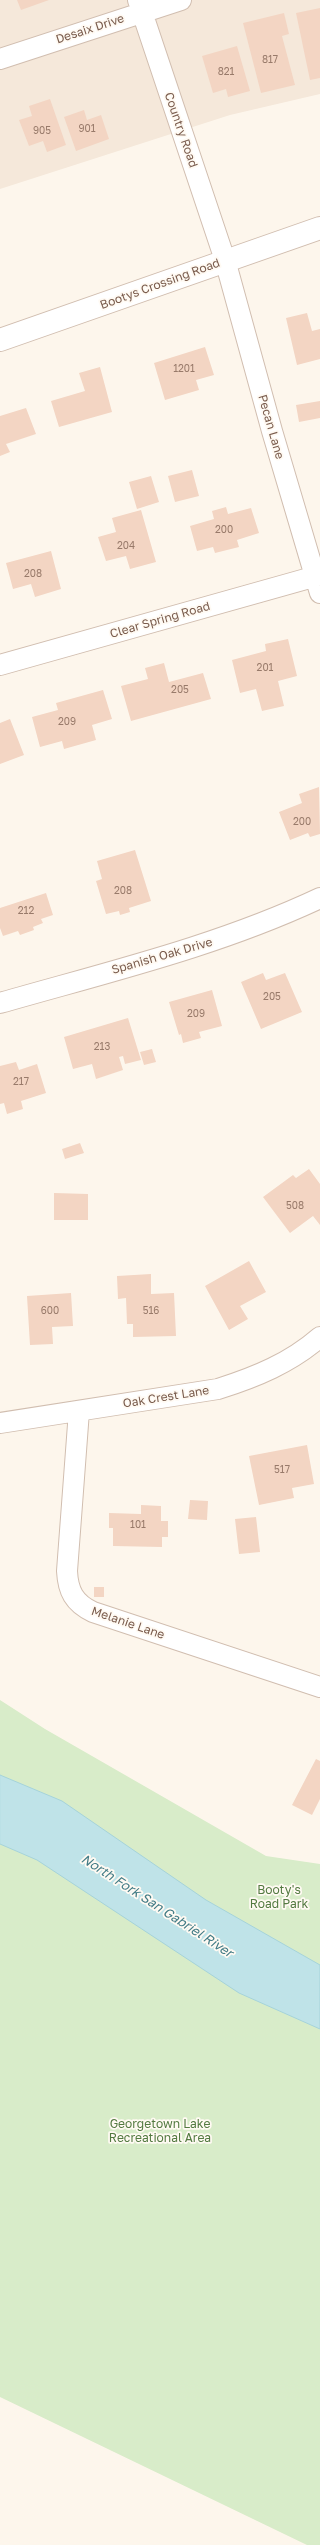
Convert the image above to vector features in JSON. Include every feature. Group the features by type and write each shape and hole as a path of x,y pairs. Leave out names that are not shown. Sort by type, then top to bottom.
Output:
{"street":[{"name":"Desaix Drive","path":"0,60 140,6 181,0"},
{"name":"Country Road","path":"140,6 225,260"},
{"name":"Bootys Crossing Road","path":"0,340 320,228"},
{"name":"Pecan Lane","path":"225,260 272,431 318,581"},
{"name":"Clear Spring Road","path":"0,665 318,581"},
{"name":"Spanish Oak Drive","path":"0,1003 217,941 276,919 320,898"},
{"name":"Oak Crest Lane","path":"0,1423 218,1389 249,1379 279,1366 307,1348 320,1337"},
{"name":"Melanie Lane","path":"79,1411 67,1571 68,1586 72,1595 80,1604 93,1612 320,1686"}],"shaded area":[{"path":"0,0 320,0 320,94 230,115 0,189"}],"green space":[{"name":"Georgetown Lake Recreational Area","path":"0,1700 45,1729 266,1856 320,1864 320,2545 307,2545 0,2397"}],"water":[{"name":"North Fork San Gabriel River","path":"0,1775 62,1801 206,1900 320,1965 320,2029 239,1993 37,1860 0,1844"}],"building":[{"path":"17,0 49,0 21,10"},
{"path":"320,8 320,78 310,80 296,13"},
{"path":"284,13 289,34 282,36 295,85 261,93 243,23"},
{"path":"237,46 250,91 228,97 226,89 213,93 202,56"},
{"path":"50,99 66,145 47,152 43,141 29,146 19,120 32,116 29,106"},
{"path":"84,110 87,120 101,115 109,139 76,151 64,117"},
{"path":"307,313 312,331 320,329 320,359 297,365 286,318"},
{"path":"205,347 214,375 196,380 199,390 165,400 154,363"},
{"path":"100,367 112,412 59,427 51,401 85,391 79,373"},
{"path":"320,401 320,418 299,422 296,405"},
{"path":"26,408 36,434 6,444 10,452 0,456 0,416"},
{"path":"192,470 199,496 175,502 168,476"},
{"path":"151,476 159,502 137,509 129,482"},
{"path":"226,507 228,514 251,508 259,533 237,540 239,547 215,553 213,547 197,551 190,526 214,519 212,511"},
{"path":"141,510 156,562 130,569 126,556 106,561 98,537 116,532 112,518"},
{"path":"51,551 61,589 35,597 31,584 13,589 6,563"},
{"path":"288,639 297,676 278,681 284,706 262,711 256,689 240,693 232,660 266,651 265,644"},
{"path":"164,663 169,682 203,673 211,699 131,721 121,686 148,679 145,668"},
{"path":"103,690 112,719 92,725 96,740 64,749 62,741 40,747 32,717 58,710 56,703"},
{"path":"10,719 24,755 0,764 0,723"},
{"path":"319,787 320,834 310,837 308,833 290,840 279,812 302,803 299,794"},
{"path":"135,850 151,901 129,908 130,912 120,915 119,911 106,914 96,881 102,879 97,861"},
{"path":"46,893 53,915 41,919 43,923 33,927 34,930 20,935 18,931 3,936 0,928 0,908"},
{"path":"263,973 266,980 285,973 302,1012 261,1029 241,982"},
{"path":"212,990 222,1026 199,1032 201,1038 183,1043 181,1034 179,1035 169,1002"},
{"path":"128,1018 141,1060 125,1064 123,1056 119,1057 123,1070 96,1079 92,1064 73,1069 64,1037"},
{"path":"152,1049 156,1062 144,1065 140,1052"},
{"path":"16,1062 19,1070 37,1064 46,1093 21,1101 23,1109 7,1114 4,1103 0,1104 0,1066"},
{"path":"80,1143 84,1153 65,1159 62,1149"},
{"path":"309,1169 320,1184 320,1225 313,1216 290,1233 263,1197 293,1175 296,1178"},
{"path":"54,1193 88,1194 88,1220 54,1220"},
{"path":"249,1261 266,1292 240,1306 248,1319 229,1330 205,1286"},
{"path":"151,1274 151,1294 174,1293 176,1336 133,1337 133,1324 127,1324 126,1298 118,1299 117,1276"},
{"path":"71,1293 73,1326 52,1327 53,1344 30,1345 27,1296"},
{"path":"307,1445 314,1484 292,1488 294,1498 259,1505 249,1456"},
{"path":"190,1500 208,1501 207,1520 188,1519"},
{"path":"141,1505 161,1506 161,1521 168,1521 168,1537 162,1537 162,1547 113,1546 113,1528 109,1528 109,1513 141,1514"},
{"path":"256,1517 260,1552 239,1554 235,1519"},
{"path":"94,1587 104,1587 104,1597 94,1597"},
{"path":"316,1759 320,1761 320,1799 312,1815 292,1805"}],"park label":[{"name":"Booty's Road Park","path":"279,1897"}]}
